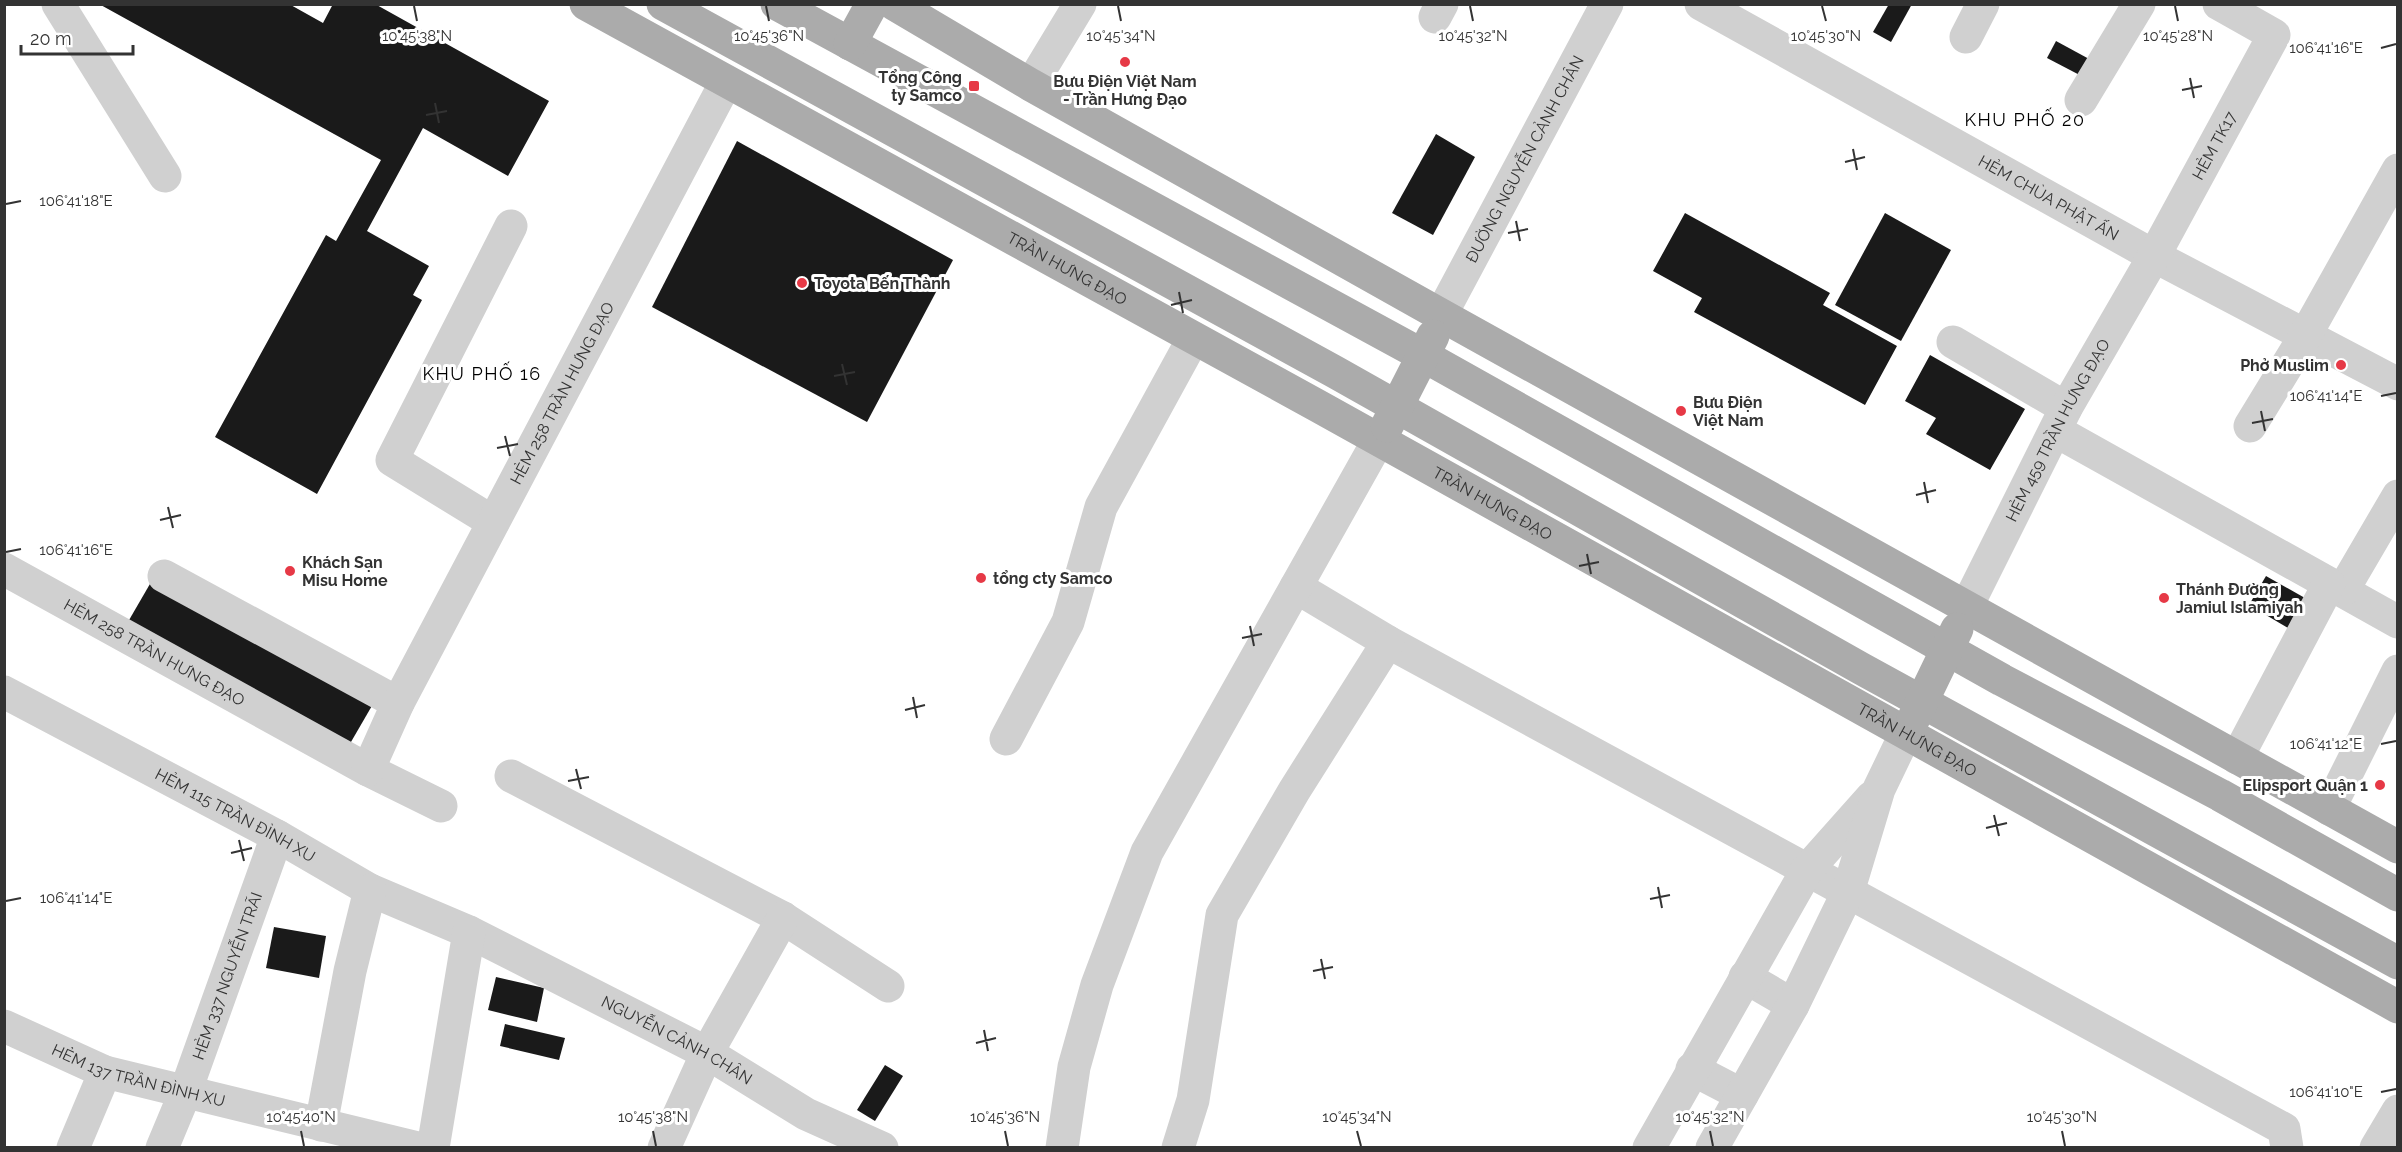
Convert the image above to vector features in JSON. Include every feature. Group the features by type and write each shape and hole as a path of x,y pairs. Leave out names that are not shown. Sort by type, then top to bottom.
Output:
{"main road":[{"name":"TRẦN HƯNG ĐẠO","path":"586,4 2397,1007"},
{"path":"850,45 872,4"},
{"path":"894,4 1031,84 1442,315 2397,847"},
{"path":"779,5 1424,356 1947,649 2310,845 2397,895"},
{"path":"664,48 672,10 1398,407 1922,702 2397,963"},
{"path":"726,82 742,50"},
{"path":"805,126 821,93"},
{"path":"1011,240 1028,205"},
{"path":"1193,339 1210,304"},
{"path":"1378,441 1424,356 1442,315"},
{"path":"1636,475 1655,433"},
{"path":"1845,592 1866,551"},
{"path":"1648,591 1666,558"},
{"path":"1905,735 1966,608"},
{"path":"1808,680 1822,646"},
{"path":"2128,747 2147,708"},
{"path":"2310,845 2329,809"},
{"path":"2170,881 2186,846"}],"street":[{"path":"58,4 165,176"},
{"path":"1031,84 1080,4"},
{"name":"ĐƯỜNG NGUYỄN CẢNH CHÂN","path":"1442,315 1608,4"},
{"name":"HẺM CHÙA PHẬT ẤN","path":"1701,4 2154,256 2397,384"},
{"path":"1966,38 1983,4"},
{"path":"2081,100 2139,4"},
{"name":"HẺM TK17","path":"2154,256 2274,35 2219,4"},
{"name":"HẺM 258 TRẦN HƯNG ĐẠO","path":"368,770 398,704 726,82"},
{"path":"2250,426 2305,336 2397,170"},
{"path":"493,522 392,460 511,226"},
{"name":"HẺM 459 TRẦN HƯNG ĐẠO","path":"1966,608 2061,419 2154,256"},
{"path":"1006,739 1068,622 1101,507 1193,339"},
{"path":"1953,342 2061,419 2397,622"},
{"path":"1062,1148 1079,1047 1115,934 1148,852 1378,441"},
{"path":"2237,758 2336,587 2397,496"},
{"name":"HẺM 258 TRẦN HƯNG ĐẠO","path":"4,569 368,770 441,806"},
{"path":"164,576 398,704"},
{"path":"1296,586 1388,642 2284,1129 2287,1148"},
{"path":"1178,1148 1192,1100 1222,915 1294,791 1388,642"},
{"path":"2329,809 2397,671"},
{"name":"HẺM 115 TRẦN ĐÌNH XU","path":"4,692 277,836 370,890 469,932"},
{"path":"1712,1148 1793,1005 1848,892 1879,789 1905,735"},
{"path":"511,776 783,918 888,986"},
{"path":"1649,1148 1807,870 1879,789"},
{"name":"HẺM 337 NGUYỄN TRÃI","path":"162,1148 185,1093 277,836"},
{"path":"321,1125 350,970 370,890"},
{"path":"664,1148 707,1053 783,918"},
{"path":"433,1148 469,932"},
{"name":"NGUYỄN CẢNH CHÂN","path":"469,932 707,1053 806,1114 882,1148"},
{"path":"1745,977 1793,1005"},
{"name":"HẺM 137 TRẦN ÐÌNH XU","path":"4,1026 105,1072 418,1148"},
{"path":"1692,1069 1742,1095"},
{"path":"73,1148 105,1072"},
{"path":"2376,1148 2397,1111"}],"building":[{"path":"99,4 289,4 323,23 333,4 375,4 549,101 508,176 423,128 367,231 429,266 413,295 422,300 317,494 215,437 326,235 336,241 381,160"},
{"path":"1889,4 1912,4 1891,42 1873,32"},
{"path":"2056,41 2102,66 2093,82 2047,58"},
{"path":"1436,134 1475,157 1433,235 1392,213"},
{"name":"Toyota Bến Thành","path":"737,141 953,260 867,422 652,307"},
{"path":"1685,213 1830,293 1823,305 1897,346 1865,405 1694,312 1702,298 1653,271"},
{"path":"1885,213 1951,250 1901,341 1835,305"},
{"path":"1930,355 2025,409 1990,470 1926,434 1936,418 1905,401"},
{"path":"2266,576 2312,602 2295,632 2249,605"},
{"path":"154,577 373,704 344,754 125,627"},
{"path":"274,927 326,936 319,978 266,968"},
{"path":"496,977 544,988 537,1022 488,1010"},
{"path":"505,1024 565,1038 559,1060 500,1046"},
{"path":"885,1065 903,1076 875,1121 857,1110"}],"place":[{"name":"Bưu Điện Việt Nam - Trần Hưng Đạo","path":"1125,62"},
{"name":"Tổng Công ty Samco","path":"974,86"},
{"name":"Toyota Bến Thành","path":"802,283"},
{"name":"Phở Muslim","path":"2341,365"},
{"name":"Bưu Điện Việt Nam","path":"1681,411"},
{"name":"Khách Sạn Misu Home","path":"290,571"},
{"name":"tổng cty Samco","path":"981,578"},
{"name":"Thánh Đường Jamiul Islamiyah","path":"2164,598"},
{"name":"Elipsport Quận 1","path":"2380,785"}],"district":[{"name":"KHU PHỐ 20","path":"2025,119"},
{"name":"KHU PHỐ 16","path":"482,373"}]}
